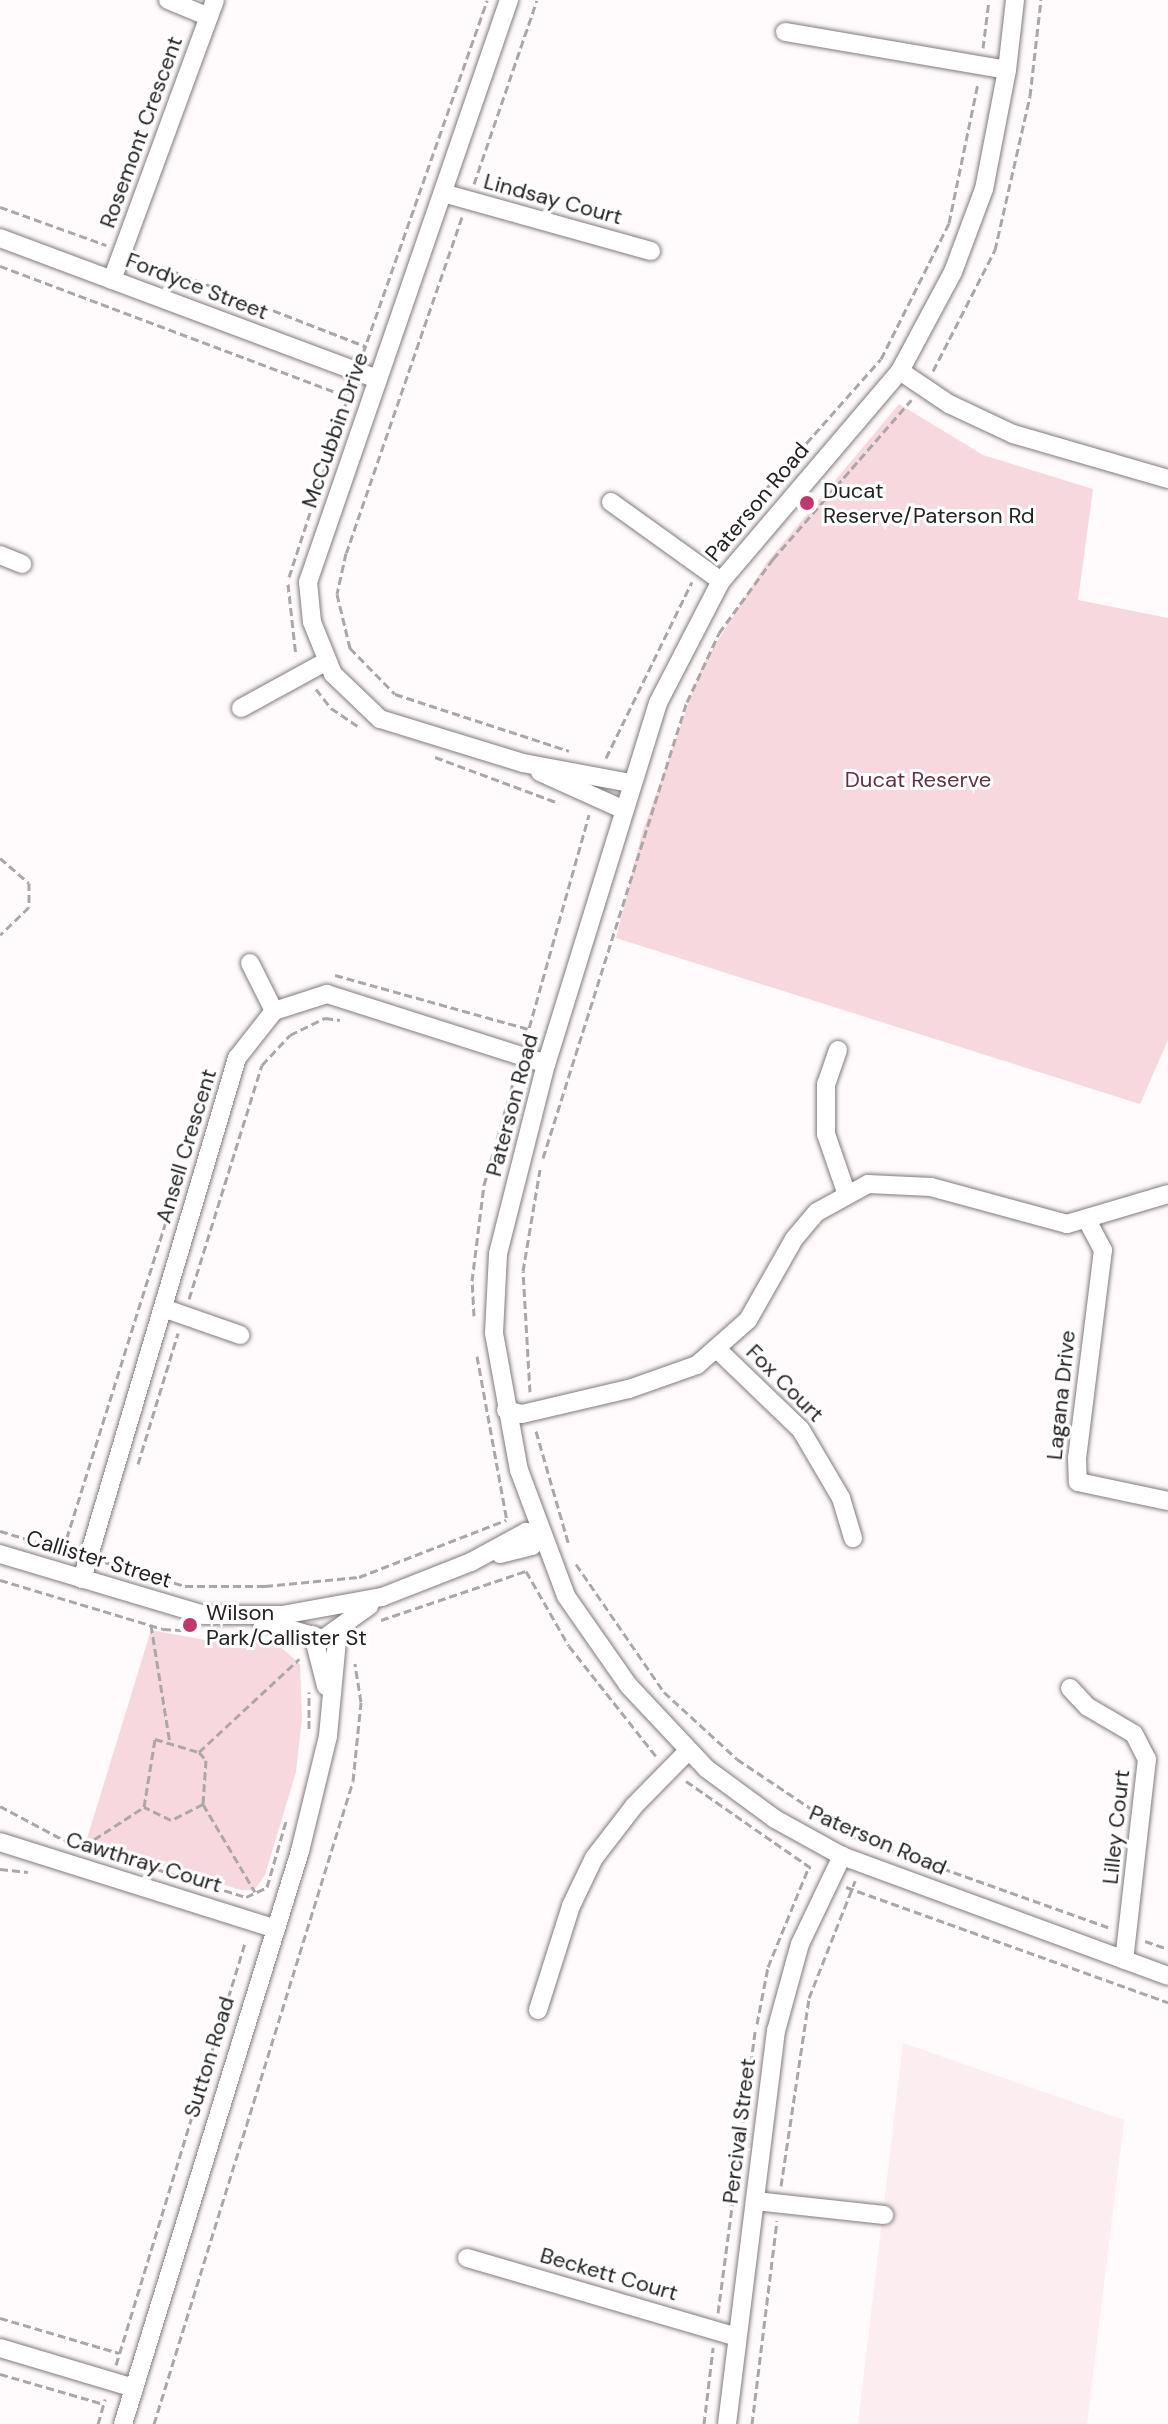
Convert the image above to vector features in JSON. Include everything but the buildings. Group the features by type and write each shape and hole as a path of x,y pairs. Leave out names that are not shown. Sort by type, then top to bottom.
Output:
{"street":[{"path":"168,0 212,8"},
{"name":"McCubbin Drive","path":"509,0 308,582 312,622 325,662 354,699 380,719 523,763 630,783"},
{"name":"Paterson Road","path":"1015,0 1007,70 984,189 953,272 900,371 721,581 658,703 630,783 546,1064 498,1254 494,1333 519,1470 566,1596 628,1685 688,1751 775,1819 842,1856 1168,1976"},
{"name":"Rosemont Crescent","path":"112,280 212,8"},
{"path":"785,32 1007,70"},
{"name":"Lindsay Court","path":"443,193 651,251"},
{"name":"Fordyce Street","path":"0,238 377,379"},
{"path":"900,371 1013,434 1168,479"},
{"path":"611,502 721,581"},
{"path":"0,555 22,564"},
{"path":"241,708 325,662"},
{"name":"McCubbin Drive","path":"523,763 591,806 622,809"},
{"path":"250,963 274,1011 327,994 546,1064"},
{"name":"Ansell Crescent","path":"82,1579 98,1560 163,1308 237,1058 274,1011"},
{"path":"838,1050 826,1084 826,1134 846,1192"},
{"path":"506,1410 661,1380 718,1350 748,1320 794,1239 817,1212 846,1192 868,1184 905,1183 1050,1221 1088,1222 1168,1194"},
{"name":"Lagana Drive","path":"1088,1222 1086,1236 1099,1268 1078,1482 1168,1501"},
{"path":"163,1308 240,1335"},
{"name":"Fox Court","path":"718,1350 801,1430 841,1498 853,1538"},
{"name":"Callister Street","path":"0,1554 204,1615 232,1616 322,1608 389,1595 516,1544 526,1532 542,1533"},
{"name":"Callister Street","path":"232,1616 329,1638 389,1595"},
{"path":"312,1634 307,1617 322,1608 339,1629"},
{"name":"Sutton Road","path":"123,2424 316,1788 339,1629"},
{"name":"Sutton Road","path":"312,1634 330,1701"},
{"name":"Lilley Court","path":"1070,1688 1088,1707 1144,1745 1148,1774 1124,1960"},
{"path":"538,2010 571,1906 594,1858 613,1830 688,1751"},
{"name":"Cawthray Court","path":"0,1842 273,1928"},
{"name":"Percival Street","path":"727,2424 782,2000 800,1944 842,1856"},
{"path":"755,2201 884,2215"},
{"name":"Beckett Court","path":"467,2258 737,2337"},
{"path":"0,2348 134,2388"}],"path":[{"path":"368,733 331,708 297,660 286,598 290,569 356,371 487,0"},
{"path":"537,0 346,553 337,594 350,648 395,694 574,753"},
{"path":"600,776 678,605 716,542 881,359 949,223 980,65 989,0"},
{"path":"569,1545 531,1406 523,1271 541,1164 687,702 719,633 773,559 923,386 995,250 1030,96 1041,0"},
{"path":"0,207 365,346"},
{"path":"0,266 348,397"},
{"path":"427,754 560,803"},
{"path":"521,1055 591,806 574,809"},
{"path":"0,858 29,883 29,907 0,935"},
{"path":"332,975 528,1029"},
{"path":"134,1476 262,1065 290,1035 325,1018 350,1020"},
{"path":"475,1324 472,1281 484,1185 517,1069 503,1065"},
{"path":"63,1550 187,1156"},
{"path":"477,1352 506,1520 526,1571 606,1699 671,1768 831,1879 851,1889 1168,2002"},
{"path":"0,1531 185,1586 265,1586 359,1577 506,1520"},
{"path":"98,1560 111,1548"},
{"path":"573,1560 664,1692 737,1759 852,1836 1168,1949"},
{"path":"366,1625 526,1571"},
{"path":"0,1580 151,1625 192,1631"},
{"path":"151,1625 170,1743"},
{"path":"154,2424 353,1781 361,1702 354,1651"},
{"path":"199,1752 305,1654 306,1665"},
{"path":"309,1687 309,1732"},
{"path":"84,1846 144,1807 155,1739 170,1743 199,1752 206,1760 203,1804 255,1892"},
{"path":"144,1807 171,1820 203,1804"},
{"path":"0,1806 84,1846 246,1897 267,1887 288,1817"},
{"path":"752,2424 779,2203 809,1998 851,1889 874,1844"},
{"path":"0,1869 31,1872"},
{"path":"98,2424 247,1937 233,1933"},
{"path":"0,2318 120,2353"},
{"path":"0,2374 104,2404"}],"shaded area":[{"path":"903,2043 1124,2120 1087,2424 858,2424"}],"green space":[{"name":"Ducat Reserve","path":"899,404 983,455 1093,489 1078,600 1168,618 1168,1040 1140,1104 616,938 642,833 702,666 767,562"},
{"path":"151,1630 210,1641 277,1644 300,1664 302,1718 296,1772 265,1875 254,1890 241,1890 86,1842"}],"place":[{"name":"Ducat Reserve/Paterson Rd","path":"807,503"},
{"name":"Wilson Park/Callister St","path":"190,1625"}]}
